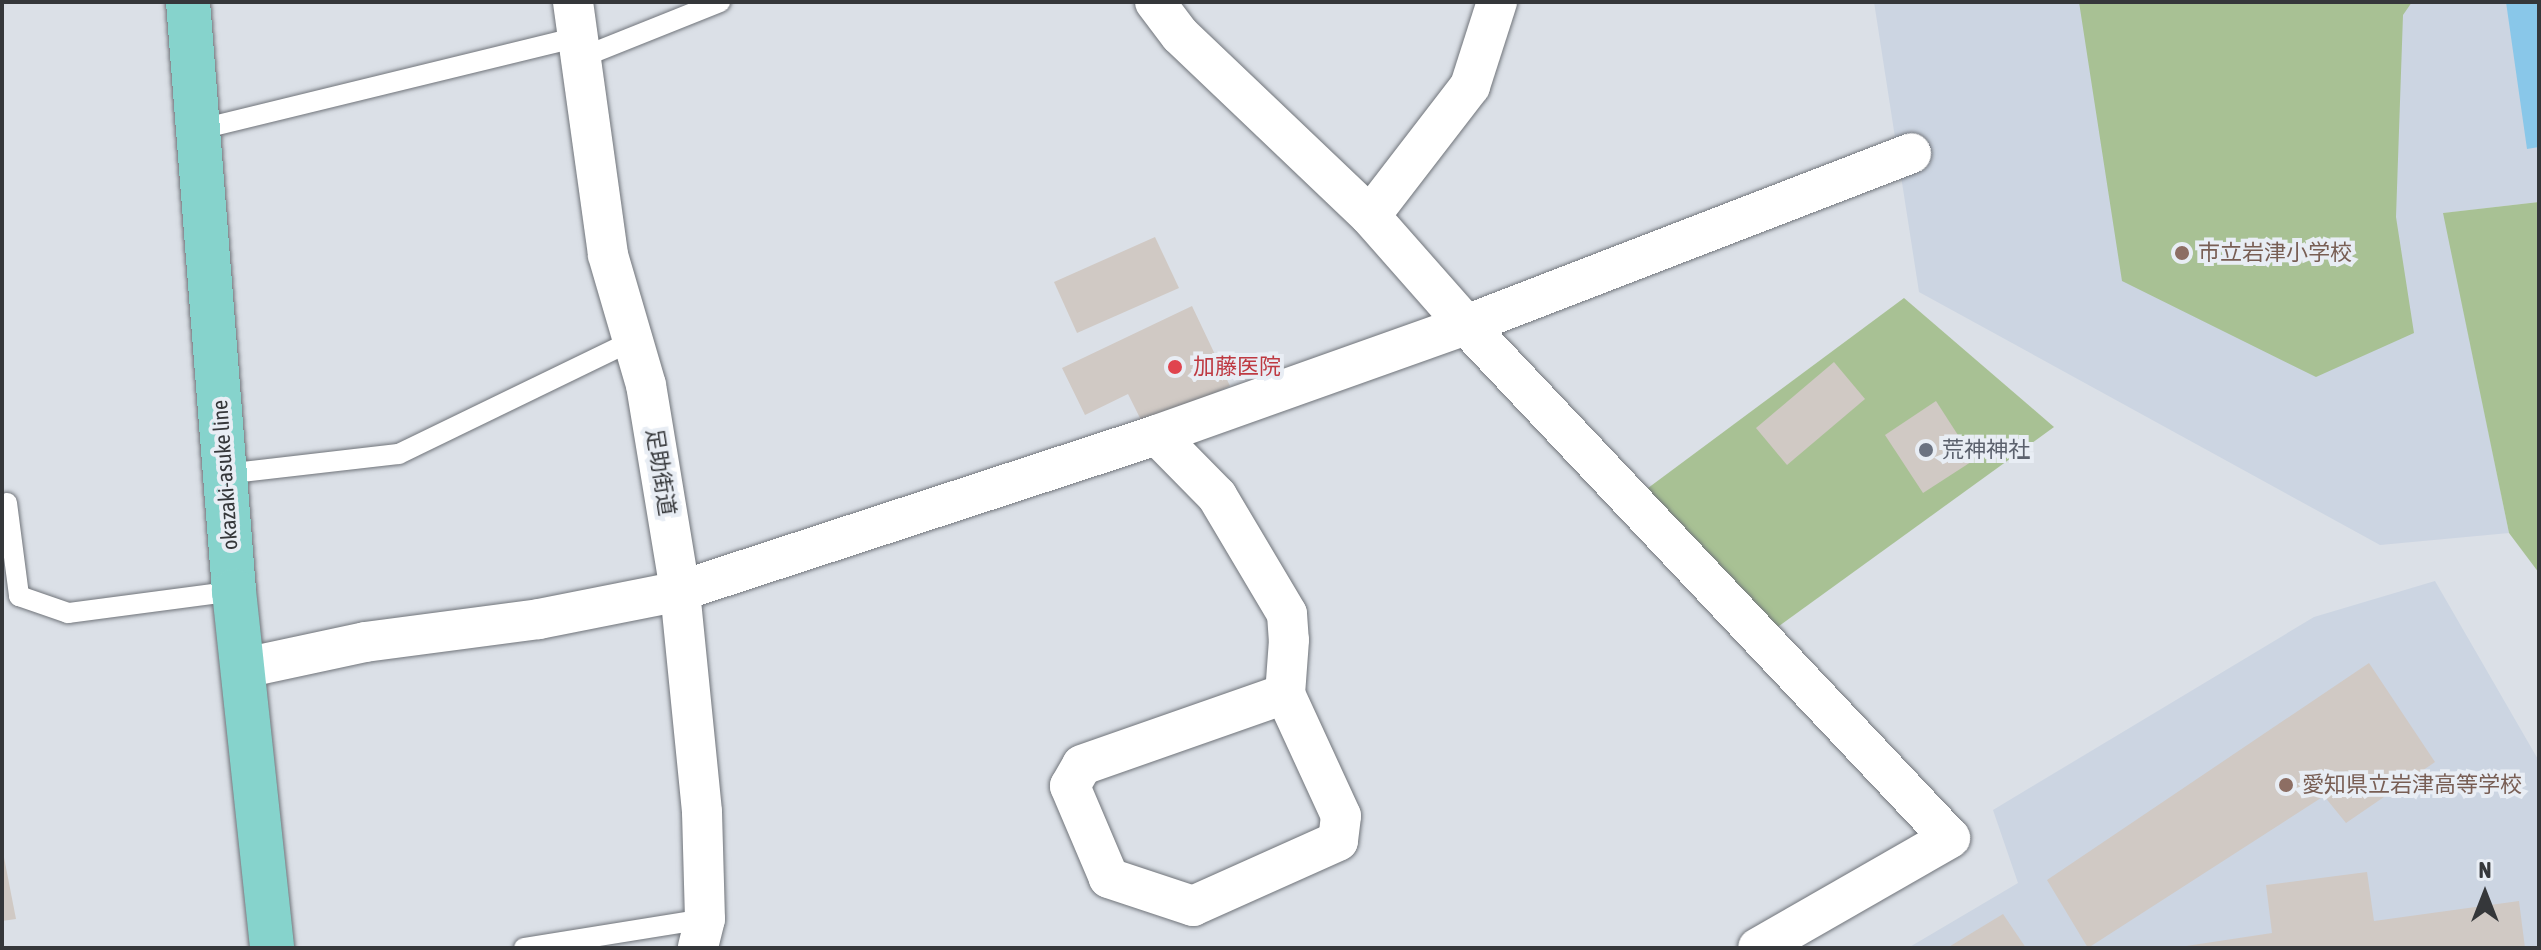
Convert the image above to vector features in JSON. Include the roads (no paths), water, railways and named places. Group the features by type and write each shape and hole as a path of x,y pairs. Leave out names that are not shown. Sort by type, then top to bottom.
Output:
{"main road":[{"name":"okazaki-asuke line","path":"188,2 234,591 272,948"}],"street":[{"path":"1155,2 1180,35 1370,216 1466,325 1950,838 1758,948"},
{"path":"1370,216 1470,86 1497,2"},
{"name":"足助街道","path":"577,32 608,255 646,385 680,591 702,812 702,933"},
{"path":"244,668 365,642 539,619 680,591 1157,435 1466,325 1911,153"},
{"path":"1157,435 1217,496 1287,614 1289,640 1285,694 1341,816 1338,841 1193,906 1109,878 1070,786 1082,765 1285,694"}],"lane":[{"path":"197,130 577,32 720,2"},
{"path":"225,474 399,454 634,340"},
{"path":"7,503 19,596 68,613 234,591"},
{"path":"524,948 702,933"}],"water":[{"path":"2506,2 2539,2 2539,147 2527,149"}],"place":[{"name":"市立岩津小学校","path":"2182,253"},
{"name":"加藤医院","path":"1175,367"},
{"name":"荒神神社","path":"1926,450"},
{"name":"愛知県立岩津高等学校","path":"2286,785"}]}
